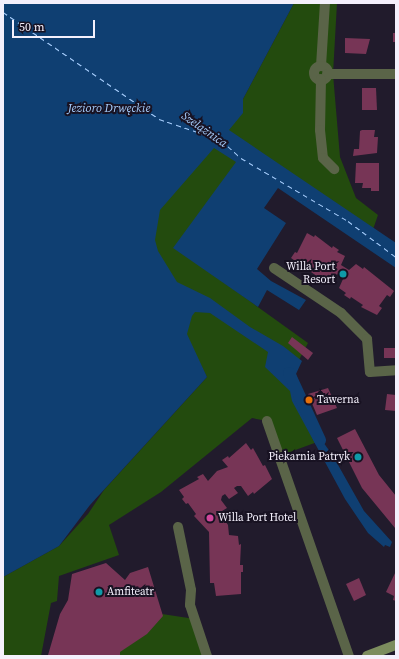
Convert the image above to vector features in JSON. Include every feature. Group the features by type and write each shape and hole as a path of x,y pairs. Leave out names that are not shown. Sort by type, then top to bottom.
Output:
{"main road":[{"path":"367,656 396,645"}],"street":[{"path":"325,3 320,130 323,158 334,169"},
{"path":"323,73 396,74"},
{"path":"274,268 341,313 367,339 370,372 396,370"},
{"path":"266,421 349,656"},
{"path":"178,527 191,590 190,605 207,656"}],"green space":[{"path":"3,3 243,113 243,99 294,3 337,3 333,74 340,157 356,198 378,215 370,238 241,158 194,261 308,343 291,375 320,441 279,456 267,421 252,418 161,492 109,525 119,555 59,576 57,601 51,603 41,656 3,656 3,577 59,546 88,514 104,490 207,377"},
{"path":"162,614 195,619 207,656 108,656 114,655"}],"water":[{"name":"Jezioro Drwęckie","path":"3,3 294,3 243,99 243,113 229,130 396,243 396,268 278,188 264,208 286,223 257,269 271,281 306,300 299,310 267,290 258,307 173,248 236,162 214,148 160,210 155,240 158,251 177,282 210,298 250,327 283,346 302,361 296,374 300,386 294,389 309,422 333,456 364,511 392,542 390,547 385,545 384,547 368,533 345,499 292,401 290,391 265,367 268,352 210,313 195,312 192,316 187,334 207,377 90,505 59,546 3,577"}],"building":[{"path":"393,33 396,33 396,42 393,42"},
{"path":"345,38 370,39 366,54 345,53"},
{"path":"362,88 376,88 377,110 362,110"},
{"path":"375,130 374,137 378,137 377,153 353,156 354,149 359,149 360,131"},
{"path":"356,163 379,163 379,191 371,191 371,188 362,188 363,183 355,183"},
{"name":"Willa Port Resort","path":"307,233 314,237 315,235 332,248 333,246 339,250 337,252 345,256 341,265 349,270 356,264 363,269 364,267 394,291 390,297 387,295 379,306 382,308 377,315 361,307 363,305 351,297 350,299 344,295 346,293 339,288 343,279 335,274 329,281 322,277 321,279 291,258 295,252 297,253"},
{"path":"292,337 313,353 308,360 288,343"},
{"path":"384,348 396,348 396,358 384,358"},
{"path":"328,388 337,408 317,415 308,394"},
{"path":"387,394 396,395 396,411 385,410"},
{"path":"355,429 379,475 396,496 395,528 362,488 337,438"},
{"name":"Willa Port Hotel","path":"246,443 251,450 253,448 263,466 265,465 272,479 254,494 253,492 248,496 241,486 237,486 234,488 238,493 229,499 225,494 222,496 221,500 227,508 222,511 222,516 228,525 229,535 238,536 239,545 241,544 240,565 243,565 243,572 241,572 241,594 216,596 214,583 210,583 209,532 194,516 196,514 188,503 186,504 182,499 184,497 179,490 199,479 197,477 203,474 208,481 217,471 228,467 222,460 228,456 229,458"},
{"path":"106,563 125,580 130,573 148,567 163,616 147,634 120,652 120,656 48,655 60,614 68,600 72,574"},
{"path":"396,571 396,601 393,600 394,596 386,592"},
{"path":"359,578 366,595 354,601 346,584"}],"waterway":[{"path":"289,373 320,440"}],"ferry route":[{"path":"3,12 159,119 221,140 241,158 348,221 396,257"}],"place":[{"name":"Willa Port Resort","path":"343,274"},
{"name":"Tawerna","path":"309,400"},
{"name":"Piekarnia Patryk","path":"358,457"},
{"name":"Willa Port Hotel","path":"210,518"},
{"name":"Amfiteatr","path":"99,592"}],"water label":[{"name":"Szelążnica","path":"204,130"}]}
